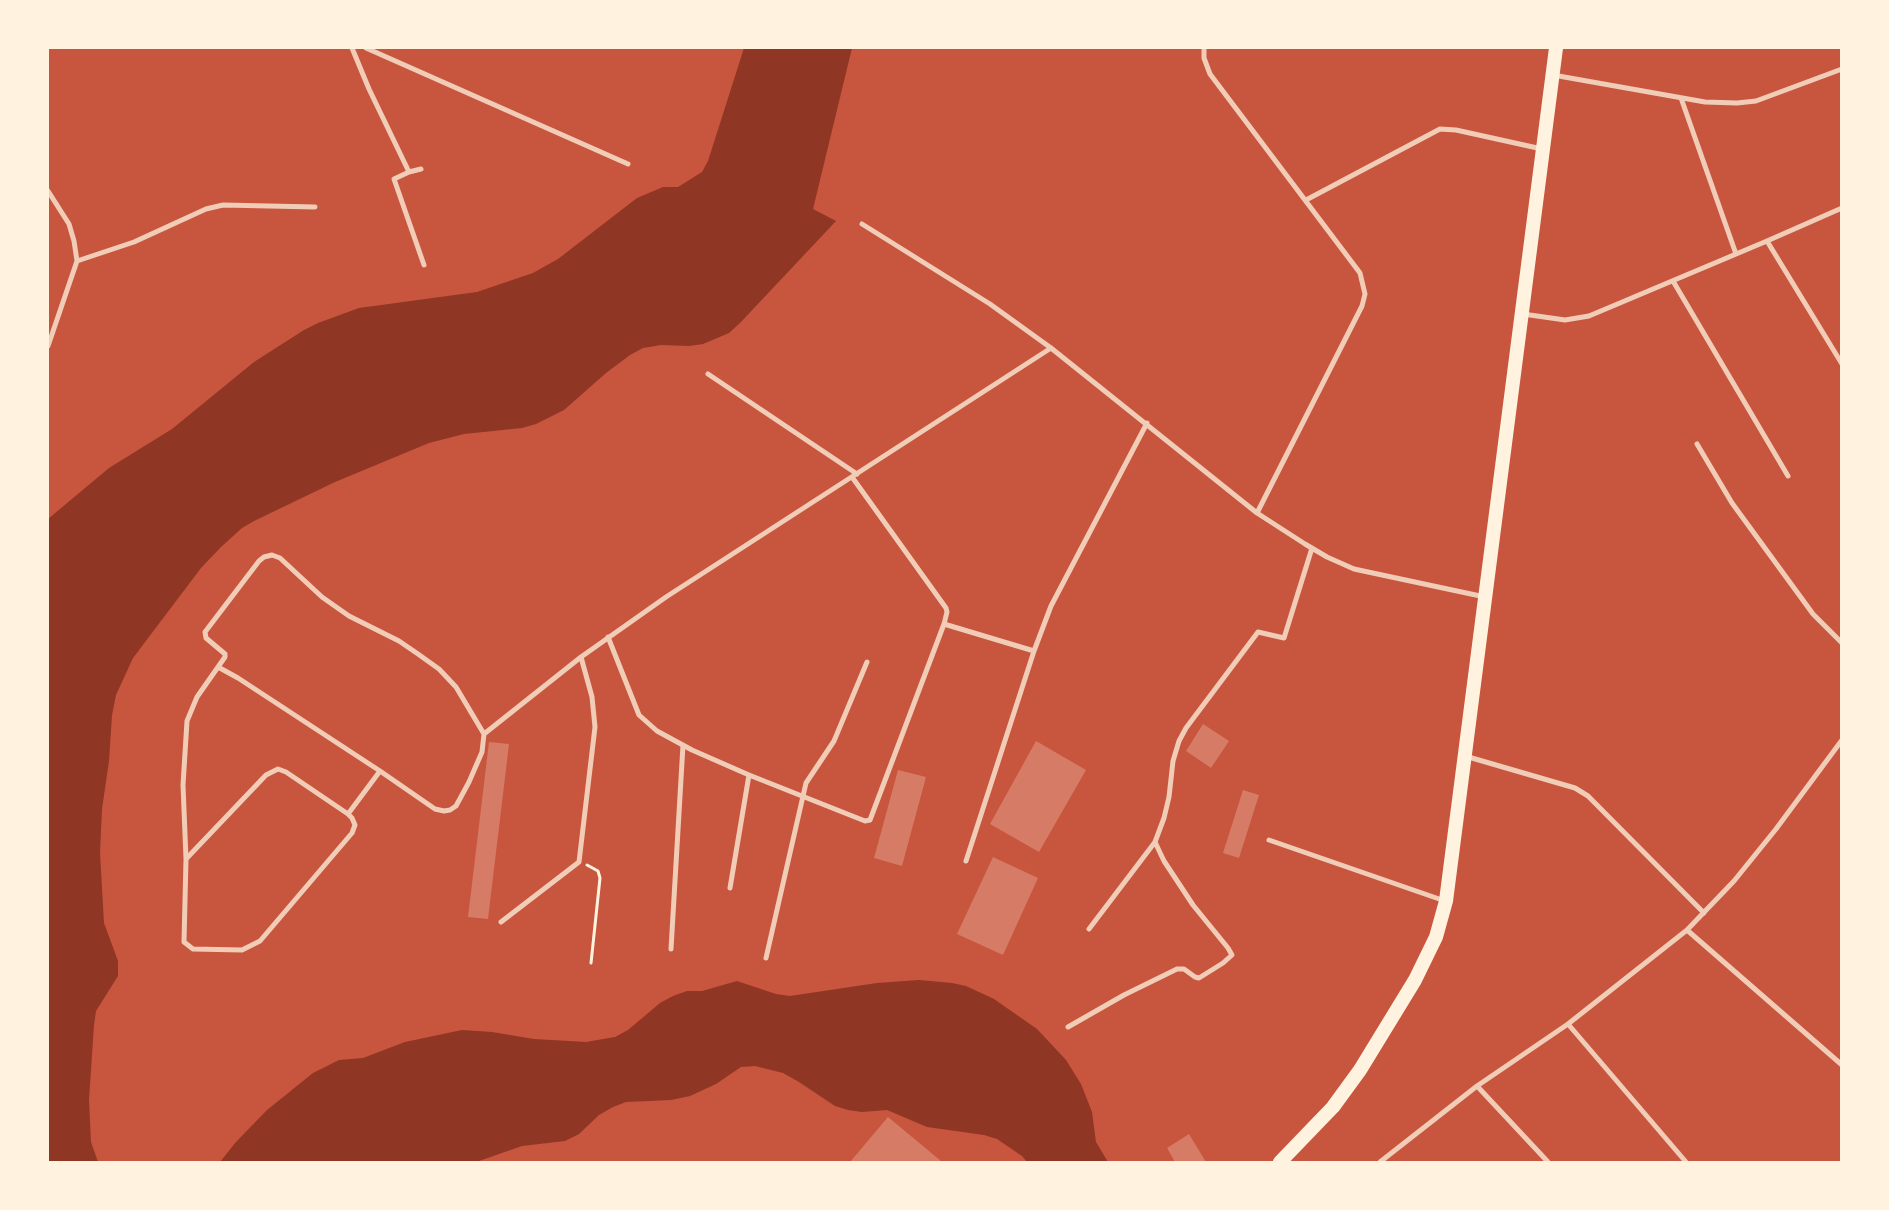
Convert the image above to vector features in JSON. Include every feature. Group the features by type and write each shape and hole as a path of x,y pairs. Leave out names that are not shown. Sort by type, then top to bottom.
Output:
{"highway":[{"path":"1280,1162 1333,1107 1360,1070 1415,980 1436,937 1446,901 1556,48"}],"street":[{"path":"352,48 369,89 409,172"},
{"path":"366,48 628,164"},
{"path":"1204,48 1204,58 1210,74 1360,273 1365,294 1362,306 1257,512"},
{"path":"1552,75 1680,98 1721,103 1756,101 1842,69"},
{"path":"1680,98 1736,254"},
{"path":"1306,200 1440,129 1456,130 1543,149"},
{"path":"421,169 394,179 424,265"},
{"path":"48,191 69,224 77,261 48,346"},
{"path":"77,261 134,242 206,209 223,204 315,207"},
{"path":"1521,314 1565,320 1588,316 1842,208"},
{"path":"862,224 990,304 1052,348 1257,512 1312,548 1354,569 1485,598"},
{"path":"1767,241 1842,364"},
{"path":"1673,281 1788,476"},
{"path":"484,734 581,657 666,597 1052,348"},
{"path":"608,637 639,715 657,731 749,775 864,821 870,820 944,624 946,608 854,475 708,374"},
{"path":"966,861 1034,651 1051,606 1147,423"},
{"path":"1697,444 1732,504 1761,544 1813,614 1842,643"},
{"path":"1089,929 1155,842 1169,798 1172,761 1186,728 1258,632 1284,638 1312,548"},
{"path":"186,859 266,775 278,769 286,772 348,814 355,825 352,832 260,941 242,950 193,949 184,942 186,859 184,785 187,721 197,697 218,667 225,657 225,654 206,638 205,632 264,557 272,555 280,558 322,597 349,616 398,640 439,669 456,687 484,734 482,752 456,806 444,812 435,809 238,678 218,667"},
{"path":"944,624 1034,651"},
{"path":"500,922 579,862 595,727 592,697 581,657"},
{"path":"766,958 802,796 809,777 828,751 839,730 867,662"},
{"path":"1380,1162 1477,1086 1568,1024 1687,930 1704,913 1776,829 1842,740"},
{"path":"670,950 683,745"},
{"path":"1464,756 1576,788 1588,796 1704,913"},
{"path":"348,814 380,771"},
{"path":"730,888 749,775"},
{"path":"1269,840 1446,901"},
{"path":"1068,1027 1177,968 1184,969 1199,978 1224,963 1232,955 1193,905 1164,861 1155,842"},
{"path":"1687,930 1842,1065"},
{"path":"1568,1024 1686,1162"},
{"path":"1477,1086 1548,1162"}],"path":[{"path":"579,862 598,871 600,878 591,962"}],"shaded area":[{"path":"744,48 852,48 813,209 836,221 740,323 729,333 703,344 689,346 661,345 643,348 606,373 564,410 536,424 522,428 464,434 429,443 335,482 254,521 242,528 201,568 133,658 116,695 112,715 109,761 102,809 100,853 104,923 118,961 118,976 96,1011 94,1025 89,1100 91,1142 98,1162 48,1162 48,519 109,468 172,429 254,362 304,330 359,308 477,292 533,273 558,259 637,198 663,187 678,187 702,172 708,161"},
{"path":"919,980 966,986 994,999 1037,1029 1066,1060 1081,1084 1092,1112 1096,1142 1108,1162 1027,1162 1022,1156 997,1139 984,1135 927,1127 887,1110 862,1112 848,1110 835,1106 783,1073 755,1066 741,1067 716,1084 690,1096 671,1100 626,1102 613,1107 599,1115 579,1134 565,1141 522,1146 476,1162 220,1162 236,1142 267,1110 313,1073 339,1060 363,1058 405,1042 462,1030 492,1032 534,1039 586,1042 615,1037 628,1030 660,1003 673,996 687,991 702,991 737,981 776,994 790,996 877,983"}],"building":[{"path":"1203,724 1229,741 1211,768 1186,751"},
{"path":"1036,741 1086,770 1039,852 990,824"},
{"path":"489,742 509,744 488,919 468,917"},
{"path":"898,770 926,777 902,866 874,858"},
{"path":"1243,790 1259,795 1239,858 1223,853"},
{"path":"993,857 1038,878 1003,955 957,934"},
{"path":"888,1117 941,1161 850,1162"},
{"path":"1189,1134 1206,1162 1175,1162 1167,1148"}]}
